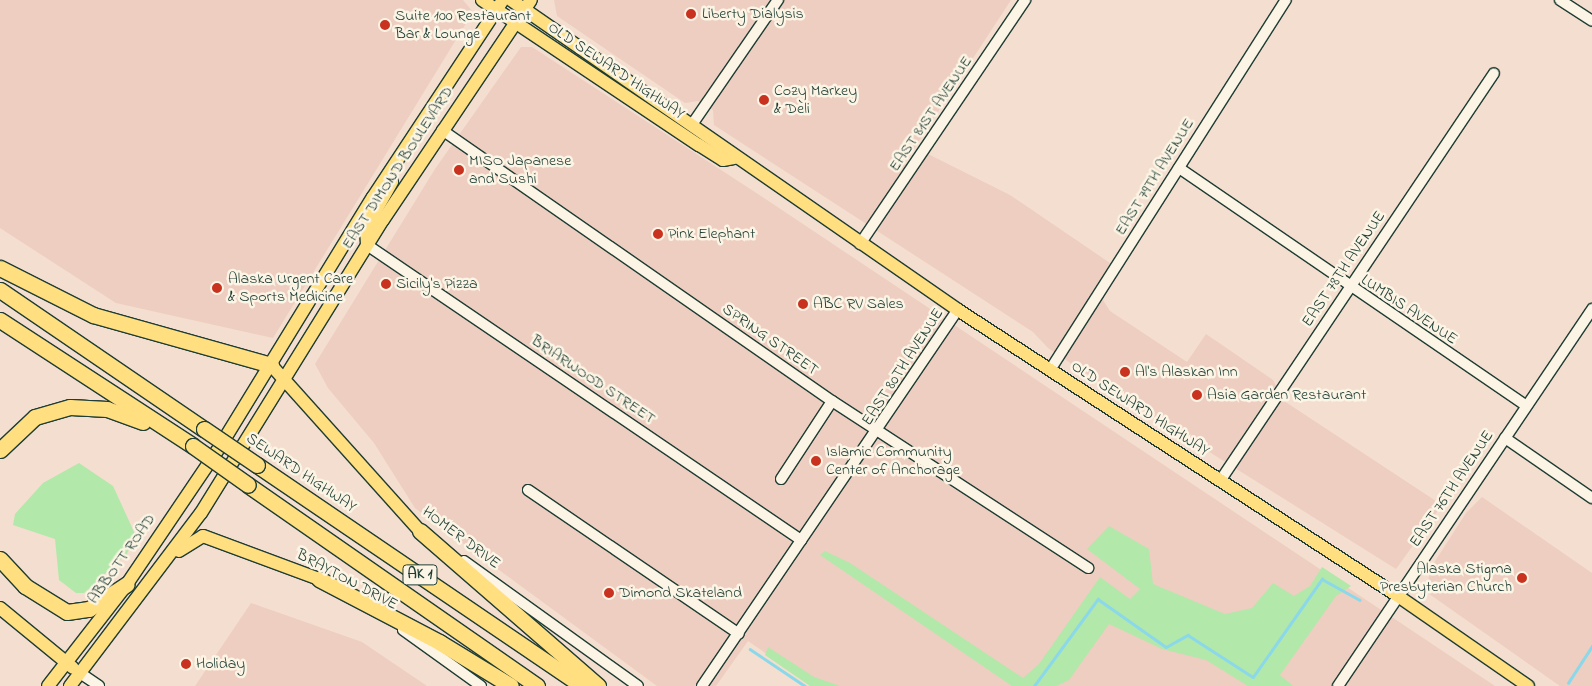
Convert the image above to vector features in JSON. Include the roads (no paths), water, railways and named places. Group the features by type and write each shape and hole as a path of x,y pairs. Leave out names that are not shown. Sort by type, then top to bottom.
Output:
{"highway":[{"path":"0,268 93,316 271,365"},
{"name":"SEWARD HIGHWAY","path":"0,290 582,686"},
{"name":"AK 1","path":"0,320 248,485 537,686"},
{"path":"0,450 35,417 85,407 130,416 192,449"},
{"path":"420,531 598,686"},
{"path":"0,559 25,586 66,612 89,609 127,584"},
{"path":"318,579 430,637 511,686"}],"main road":[{"name":"OLD SEWARD HIGHWAY","path":"482,0 500,5 515,23 722,160 734,158"},
{"name":"OLD SEWARD HIGHWAY","path":"511,0 527,5 730,148 734,158 860,244 958,310 1398,596 1528,686"},
{"name":"EAST DIMOND BOULEVARD","path":"219,448 410,141 500,5"},
{"name":"EAST DIMOND BOULEVARD","path":"235,459 288,379 367,245 527,5"},
{"path":"602,82 635,95 679,122 693,123"},
{"path":"367,245 366,228 410,141"},
{"name":"HOMER DRIVE","path":"271,365 288,379 386,497 420,531"},
{"name":"ABBOTT ROAD","path":"48,686 127,584 219,448"},
{"name":"ABBOTT ROAD","path":"70,686 163,564 235,459"},
{"name":"BRAYTON DRIVE","path":"163,564 203,536 318,579"},
{"path":"0,608 66,664 80,673"}],"street":[{"path":"693,123 778,0"},
{"name":"EAST 81ST AVENUE","path":"860,244 1025,0"},
{"name":"EAST 79TH AVENUE","path":"1050,370 1286,0"},
{"path":"1560,0 1592,21"},
{"name":"EAST 78TH AVENUE","path":"1220,481 1494,74"},
{"name":"SPRING STREET","path":"442,130 832,401 1088,568"},
{"name":"LUMBIS AVENUE","path":"1179,168 1350,288 1526,406"},
{"name":"BRIARWOOD STREET","path":"367,245 801,540"},
{"name":"EAST 76TH AVENUE","path":"1338,686 1592,309"},
{"name":"EAST 80TH AVENUE","path":"702,686 801,540 879,431 958,310"},
{"path":"781,479 832,401"},
{"path":"1505,438 1592,498"},
{"path":"528,490 739,634"},
{"name":"HOMER DRIVE","path":"420,531 638,686"},
{"name":"BRAYTON DRIVE","path":"318,579 394,624 481,686"},
{"path":"80,673 98,686"}],"waterway":[{"path":"1034,686 1098,599 1166,647 1188,635 1253,677 1322,579 1360,600"},
{"path":"1568,683 1592,646"},
{"path":"750,649 805,686"}],"place":[{"name":"Liberty Dialysis","path":"691,14"},
{"name":"Suite 100 Restaurant Bar & Lounge","path":"385,25"},
{"name":"Cozy Markey & Deli","path":"764,100"},
{"name":"MISO Japanese and Sushi","path":"459,170"},
{"name":"Pink Elephant","path":"658,234"},
{"name":"Sicily's Pizza","path":"386,284"},
{"name":"Alaska Urgent Care & Sports Medicine","path":"217,288"},
{"name":"ABC RV Sales","path":"803,304"},
{"name":"Al's Alaskan Inn","path":"1125,372"},
{"name":"Asia Garden Restaurant","path":"1197,395"},
{"name":"Islamic Community Center of Anchorage","path":"816,461"},
{"name":"Alaska Stigma Presbyterian Church","path":"1522,578"},
{"name":"Dimond Skateland","path":"609,593"},
{"name":"Holiday","path":"186,664"}]}
